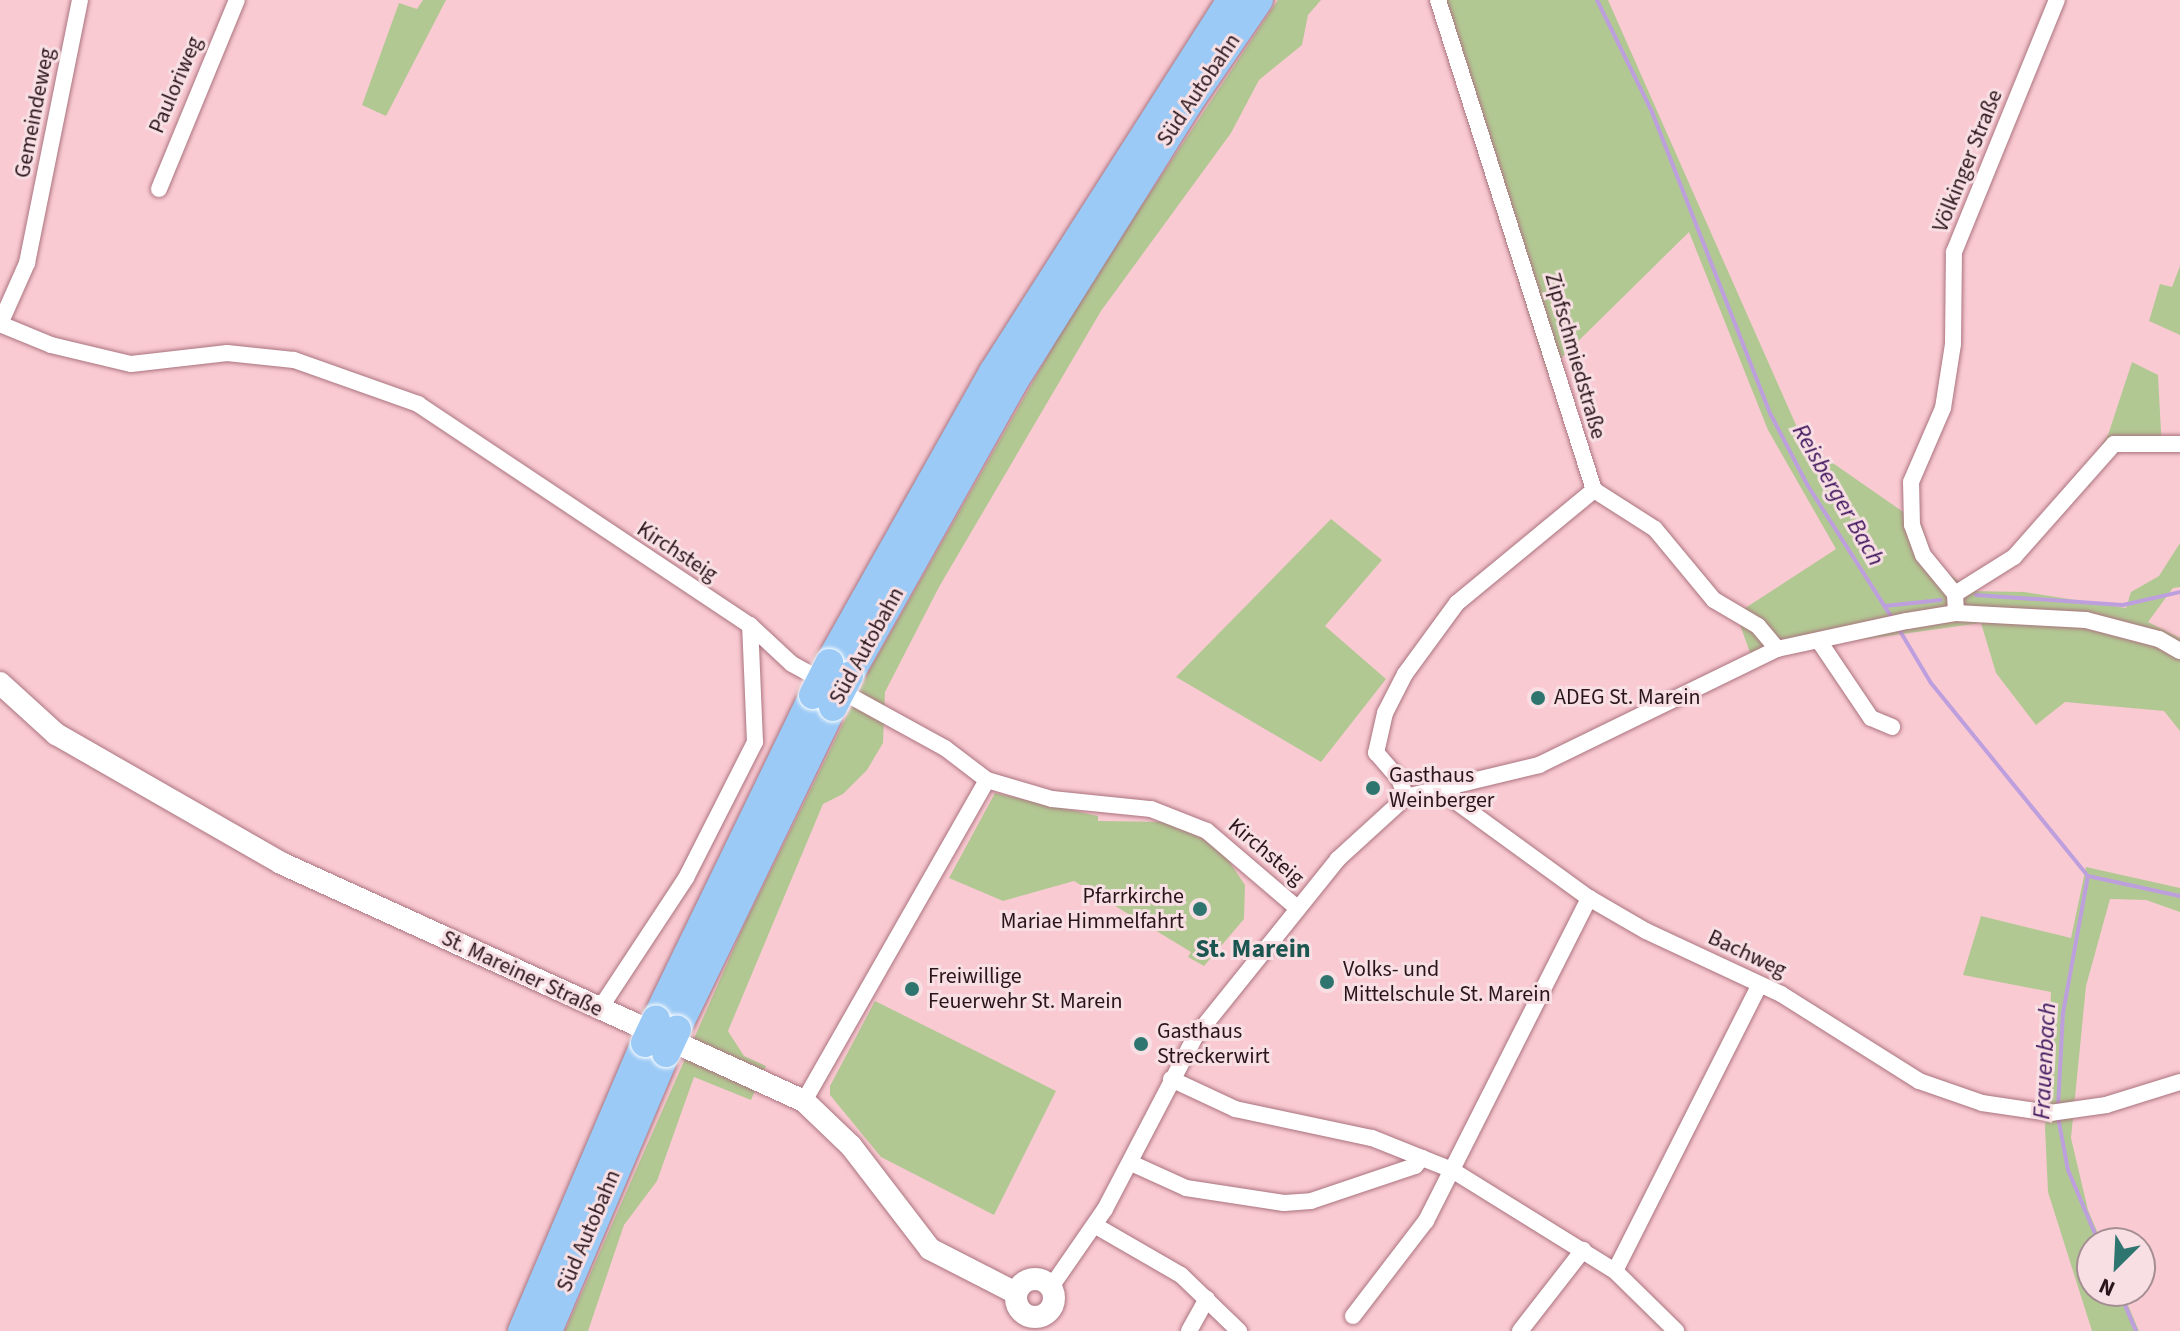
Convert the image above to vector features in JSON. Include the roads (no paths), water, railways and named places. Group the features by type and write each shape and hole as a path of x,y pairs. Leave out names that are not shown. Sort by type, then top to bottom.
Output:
{"highway":[{"name":"Süd Autobahn","path":"522,1331 823,701 993,372 1231,0"},
{"name":"Süd Autobahn","path":"839,670 1012,385 1259,0"},
{"name":"Süd Autobahn","path":"548,1331 661,1036"}],"main road":[{"name":"St. Mareiner Straße","path":"0,683 56,734 281,863 804,1101 851,1146 930,1249 1016,1293"},
{"path":"1032,1279 1051,1287 1051,1308 1034,1324 1022,1312 1016,1293 1032,1279"}],"street":[{"name":"Gemeindeweg","path":"0,324 27,263 80,0"},
{"name":"Pauloriweg","path":"159,189 237,0"},
{"name":"Zipfschmiedstraße","path":"1438,0 1594,490"},
{"name":"Völkinger Straße","path":"1955,594 1923,555 1912,525 1911,482 1943,408 1953,344 1954,252 2057,0"},
{"name":"Kirchsteig","path":"0,324 51,345 131,364 227,353 294,360 418,404 750,625 792,664 945,748 987,780 1052,799 1151,809 1207,831 1297,908"},
{"path":"1956,613 1955,594 2014,557 2114,444 2180,444"},
{"path":"1406,797 1399,779 1376,753 1385,713 1405,674 1457,603 1594,490 1655,529 1714,600 1758,626 1777,649"},
{"path":"1051,1287 1096,1226 1195,1037 1338,859 1406,797 1450,789 1539,765 1595,742 1696,685 1777,649 1907,621 1956,613 2086,620 2159,639 2180,651"},
{"path":"599,1010 686,878 755,742 750,625"},
{"path":"1819,641 1871,718 1892,727"},
{"path":"804,1101 987,780"},
{"name":"Bachweg","path":"1450,789 1454,800 1589,898 1827,1020 1919,1081 1982,1103 2050,1113 2180,1082"},
{"path":"1353,1316 1426,1221 1589,898"},
{"path":"1615,1271 1759,986"},
{"path":"1171,1079 1235,1109 1372,1138 1452,1170 1615,1271 1657,1307 1676,1331"},
{"path":"1131,1163 1186,1188 1284,1203 1311,1201 1415,1166 1422,1158"},
{"path":"1096,1226 1157,1259 1207,1299 1239,1331"},
{"path":"1521,1331 1583,1250"},
{"path":"1189,1331 1207,1299"}],"waterway":[{"name":"Reisberger Bach","path":"1597,0 1652,112 1771,415 1808,486 1892,618"},
{"path":"1976,595 2123,605 2180,592"},
{"path":"1885,606 1941,600"},
{"name":"Reisberger Bach","path":"1897,626 1931,683 2088,876 2180,896"},
{"name":"Frauenbach","path":"2058,1108 2063,1013 2088,876"},
{"name":"Frauenbach","path":"2058,1117 2068,1170 2092,1227"},
{"name":"Frauenbach","path":"2126,1307 2136,1331"}],"place":[{"name":"ADEG St. Marein","path":"1538,698"},
{"name":"Gasthaus Weinberger","path":"1373,788"},
{"name":"Pfarrkirche Mariae Himmelfahrt","path":"1200,909"},
{"name":"Volks- und Mittelschule St. Marein","path":"1327,982"},
{"name":"Freiwillige Feuerwehr St. Marein","path":"912,989"},
{"name":"Gasthaus Streckerwirt","path":"1141,1044"}],"district":[{"name":"St. Marein","path":"1253,949"}]}
